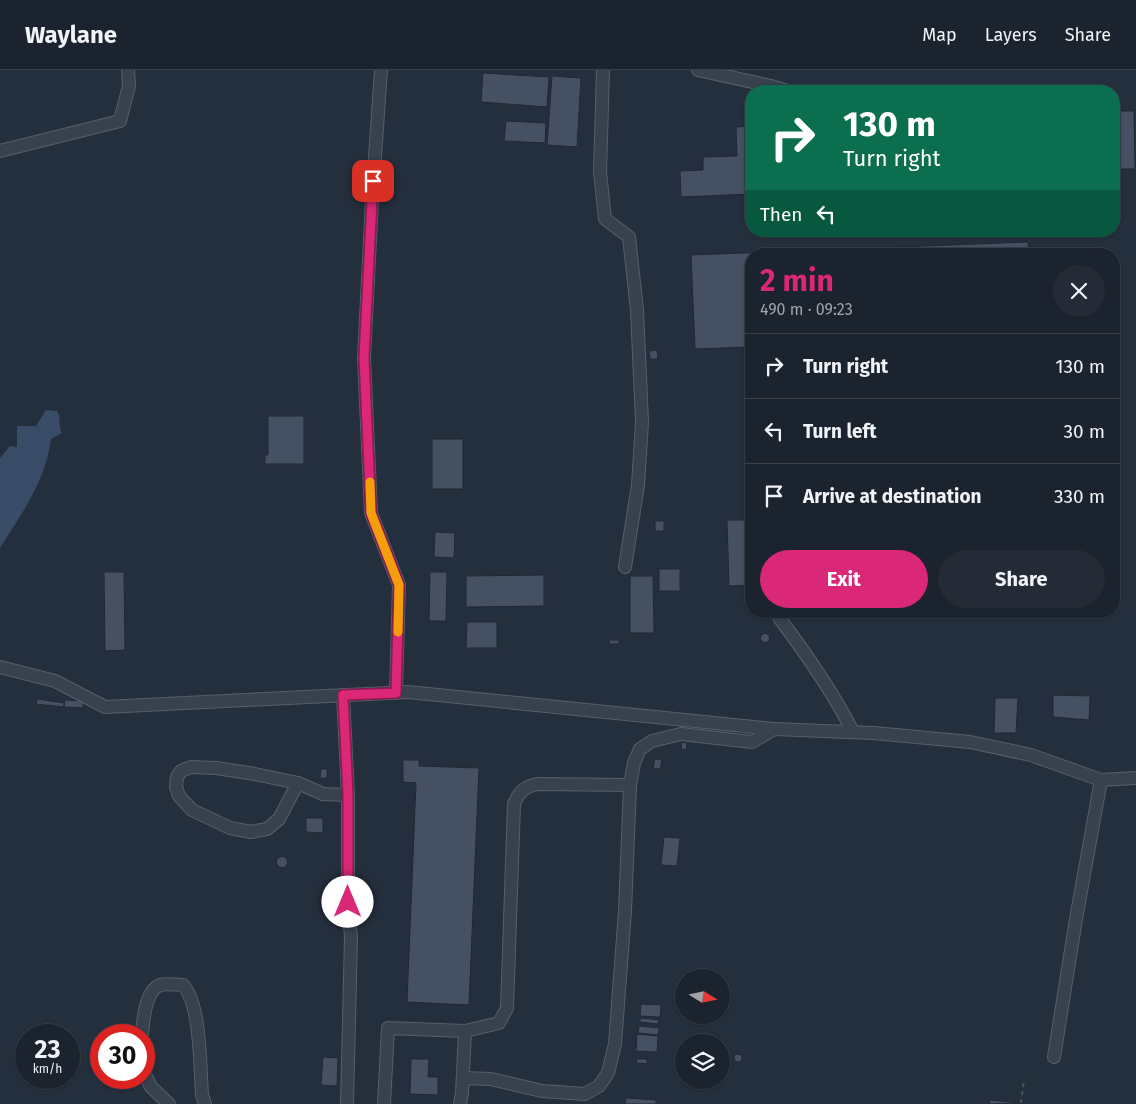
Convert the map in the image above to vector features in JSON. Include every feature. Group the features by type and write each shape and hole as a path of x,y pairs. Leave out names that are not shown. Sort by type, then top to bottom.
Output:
{"street":[{"path":"0,151 120,120 128,86 128,70"},
{"path":"381,70 364,358 371,513 399,585 396,693"},
{"path":"603,70 600,172 605,219 628,237 637,310 642,422 638,485 625,567"},
{"path":"698,70 766,85"},
{"path":"780,619 839,705 852,732"},
{"path":"0,667 55,681 105,707 408,692 774,728 874,732 970,742 1031,754 1101,780 1136,778"},
{"path":"343,695 348,795 348,902 351,937 348,1104"},
{"path":"463,1078 491,1079 542,1091 585,1094 599,1086 608,1073 615,1044 623,939 630,785 634,764 640,749 652,741 681,734 752,742 774,728"},
{"path":"298,783 279,819 267,830 251,832 230,828 192,810 178,796 176,788 177,777 181,771 191,767 226,769 298,783 322,794 348,795"},
{"path":"1054,1057 1079,899 1101,780"},
{"path":"384,1104 388,1028 465,1031 499,1023 507,1008 514,804 518,794 526,787 537,784 630,785"},
{"path":"143,1024 152,990 161,985 183,985 189,991 196,1017 202,1094 205,1104"},
{"path":"460,1104 465,1031"},
{"path":"153,1089 169,1104"}],"path":[{"path":"1020,1103 1024,1079"}],"water":[{"path":"46,410 57,411 62,433 51,439 44,468 32,496 0,548 0,458 10,446 17,447 17,426 36,426"}],"building":[{"path":"483,73 549,77 547,107 481,102"},
{"path":"552,76 581,78 577,147 547,145"},
{"path":"1120,111 1134,111 1135,169 1120,169"},
{"path":"506,121 546,123 545,143 504,141"},
{"path":"745,126 745,194 681,197 680,171 703,170 703,157 737,156 736,127"},
{"path":"1028,242 1028,248 872,248"},
{"path":"745,253 745,347 695,349 691,255"},
{"path":"657,350 658,359 650,359 649,351"},
{"path":"268,416 304,416 304,464 265,464 265,455 268,455"},
{"path":"432,439 463,439 463,489 432,489"},
{"path":"727,520 745,520 745,585 729,586"},
{"path":"655,521 664,521 664,531 655,531"},
{"path":"435,532 455,533 454,558 434,557"},
{"path":"659,569 680,569 680,591 659,591"},
{"path":"104,572 124,572 125,650 105,651"},
{"path":"430,572 447,572 446,621 429,621"},
{"path":"544,575 544,606 466,607 466,576"},
{"path":"630,576 653,576 654,633 630,633"},
{"path":"467,622 497,622 497,648 466,648"},
{"path":"765,634 769,638 765,642 761,638"},
{"path":"609,640 619,640 619,644 609,644"},
{"path":"1053,695 1090,696 1089,720 1053,717"},
{"path":"995,698 1018,698 1016,733 994,733"},
{"path":"37,699 64,703 64,707 36,704"},
{"path":"65,700 83,701 83,708 64,707"},
{"path":"682,742 687,743 686,750 681,749"},
{"path":"655,759 662,760 660,769 653,768"},
{"path":"403,760 419,760 419,766 479,768 469,1005 407,1002 416,783 403,782"},
{"path":"321,769 327,769 327,778 320,778"},
{"path":"306,818 323,818 323,833 306,832"},
{"path":"664,837 680,838 677,866 661,865"},
{"path":"282,856 288,862 282,868 276,862"},
{"path":"641,1004 661,1005 660,1017 640,1016"},
{"path":"640,1018 659,1020 658,1024 640,1022"},
{"path":"639,1026 659,1028 658,1035 638,1033"},
{"path":"637,1034 658,1036 657,1052 636,1051"},
{"path":"738,1054 742,1058 738,1062 734,1058"},
{"path":"323,1057 338,1058 337,1086 321,1085"},
{"path":"411,1059 429,1059 428,1077 438,1077 438,1095 410,1094"},
{"path":"637,1059 647,1059 647,1064 636,1063"},
{"path":"626,1098 656,1100 656,1104 625,1104"},
{"path":"990,1100 1021,1103 1024,1103 989,1104"}],"slow traffic":[{"path":"370,482 371,513 399,585 398,632"}],"route":[{"path":"348,902 348,795 343,695 396,693 399,585 371,513 364,358 373,181"}]}
